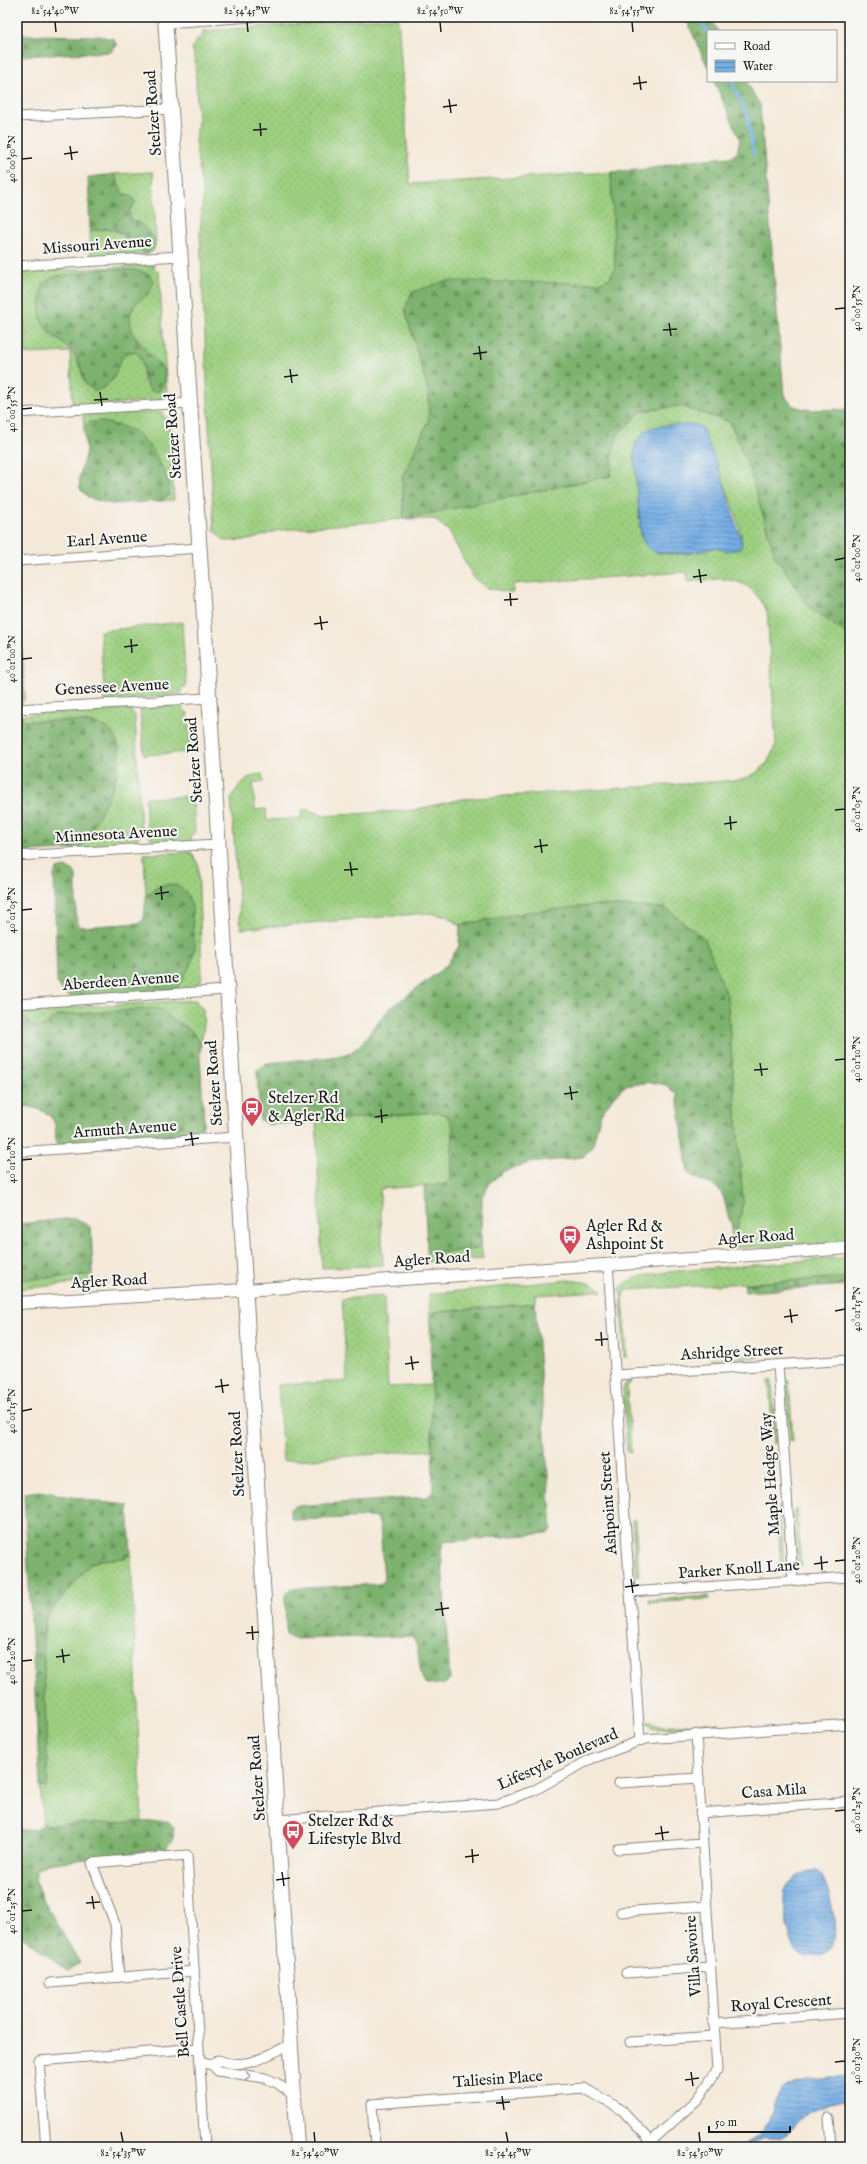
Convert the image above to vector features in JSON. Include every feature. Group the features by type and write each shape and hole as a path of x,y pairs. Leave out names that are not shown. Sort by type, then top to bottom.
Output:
{"main road":[{"name":"Stelzer Road","path":"165,20 218,844 297,2147"},
{"name":"Agler Road","path":"17,1303 245,1290 850,1248"}],"street":[{"path":"165,20 252,17"},
{"path":"17,118 171,109"},
{"name":"Missouri Avenue","path":"17,266 180,256"},
{"path":"17,413 189,403"},
{"name":"Earl Avenue","path":"17,561 199,548"},
{"name":"Genessee Avenue","path":"17,709 208,698"},
{"name":"Minnesota Avenue","path":"17,856 218,844"},
{"name":"Aberdeen Avenue","path":"17,1004 226,990"},
{"name":"Armuth Avenue","path":"17,1152 236,1137"},
{"name":"Ashpoint Street","path":"608,1264 640,1741"},
{"name":"Ashridge Street","path":"616,1375 850,1360"},
{"name":"Maple Hedge Way","path":"778,1365 793,1581"},
{"name":"Parker Knoll Lane","path":"630,1592 850,1577"},
{"name":"Lifestyle Boulevard","path":"277,1820 498,1803 533,1791 590,1759 640,1741 696,1734 850,1724"},
{"name":"Villa Savoire","path":"648,2144 698,2099 717,2070 696,1734"},
{"path":"619,1783 699,1778"},
{"name":"Casa Mila","path":"700,1813 850,1802"},
{"path":"618,1849 702,1842"},
{"name":"Bell Castle Drive","path":"119,1977 115,1924 92,1863 187,1855 205,2147"},
{"path":"621,1912 706,1906"},
{"path":"626,1973 710,1967"},
{"path":"50,1983 194,1971"},
{"name":"Royal Crescent","path":"714,2023 850,2014"},
{"path":"630,2042 714,2036"},
{"path":"212,2065 218,2060 241,2065 291,2044"},
{"path":"46,2147 40,2061 199,2048"},
{"path":"200,2062 212,2065 218,2071 265,2078 277,2082 294,2096"},
{"name":"Taliesin Place","path":"375,2147 372,2104 584,2088 622,2110 648,2144"},
{"path":"829,2118 831,2147"}],"green space":[{"path":"398,17 410,184 611,172 615,268 610,278 600,283 405,309 429,394 429,420 402,477 404,518 610,476 613,450 618,433 642,411 679,406 730,422 810,608 850,636 850,1242 732,1248 731,1226 737,1230 743,1202 727,996 529,912 460,925 446,916 428,913 241,929 231,800 242,782 256,775 262,774 263,782 253,783 255,810 266,809 267,820 302,818 301,811 306,809 324,816 413,810 462,799 741,780 755,774 764,766 776,743 767,611 760,599 752,590 743,584 724,579 688,582 687,572 513,584 513,593 488,588 473,577 449,531 434,519 404,519 280,530 249,540 224,541 214,530 200,234 203,197 195,139 198,123 195,60 192,48 197,40 202,37 203,31","holes":["636,442 721,474 735,512 741,534 740,549 725,551 716,547 691,553 670,554 653,551 647,547 641,536 634,454"]},
{"path":"685,17 710,17 717,30 707,30 707,66"},
{"path":"17,35 98,36 114,39 117,46 111,52 17,56"},
{"path":"17,56 21,116 17,116"},
{"path":"714,82 747,82 760,105 784,395 793,406 810,410 850,409 850,636 810,608 775,556 749,468 730,422 679,406 642,411 618,434 613,450 611,476 404,519 402,477 429,420 429,394 405,309 412,292 446,281 599,283 610,278 615,268 611,172 648,169 690,160 731,157 737,153 740,139"},
{"path":"17,137 22,137 25,190 17,190"},
{"path":"153,172 156,241 141,224 131,220 129,211 130,195 123,194 114,174"},
{"path":"114,174 123,194 130,195 136,202 129,211 131,220 141,224 156,241 154,250 148,254 143,252 122,233 112,229 90,231 88,177"},
{"path":"111,229 121,234 138,249 148,254 91,258 90,231"},
{"path":"154,265 154,269 159,272 167,393 161,395 163,400 73,407 70,352 26,354 21,272","holes":["150,292 135,304 130,314 130,323 138,341 164,371 144,381 141,358 135,353 130,352 125,354 121,359 113,380 84,382 79,365 72,353 48,332"]},
{"path":"105,269 134,270 149,274 153,281 150,292 134,305 130,314 132,334 165,371 164,382 160,391 153,392 148,388 144,377 143,364 139,355 134,352 125,353 113,378 104,387 96,391 86,385 78,359 68,347 48,331 41,319 40,307 43,284 52,277"},
{"path":"163,412 164,417 169,419 174,500 159,501 169,495 89,422 84,429 83,415"},
{"path":"99,421 127,428 135,432 147,443 164,470 169,488 169,495 159,501 111,504 89,498 80,489 79,478 86,451 84,429 89,422"},
{"path":"182,622 186,686 181,689 181,694 105,702 100,631"},
{"path":"17,642 22,650 25,697 20,706 17,706"},
{"path":"182,705 183,710 188,713 191,752 144,755 140,711 143,707"},
{"path":"124,708 132,711 135,716 141,829 140,835 135,842 127,846 76,849 84,844 110,793 119,768 106,727 87,722 22,721 22,715"},
{"path":"17,715 22,715 22,721 86,722 106,728 117,740 119,756 116,774 110,794 84,844 76,849 17,853"},
{"path":"193,796 195,833 190,835 191,842 164,843 156,842 151,838 148,833 145,798"},
{"path":"191,852 198,864 202,976 201,981 197,984 197,989 165,993 187,894 176,886 166,884 151,891 146,896 144,854"},
{"path":"64,867 73,870 76,875 76,917 80,927 139,923 144,919 146,896 159,887 166,885 178,886 183,890 188,896 192,907 195,948 190,965 176,989 73,998 64,993 57,983 54,875 57,869"},
{"path":"596,905 665,908 705,939 727,996 743,1202 737,1230 730,1222 725,1201 720,1191 717,1188 697,1179 688,1172 677,1095 666,1085 651,1082 625,1086 613,1097 600,1116 592,1148 583,1157 529,1163 504,1171 491,1182 482,1196 481,1245 476,1249 432,1253 427,1250 424,1187 446,1184 451,1178 453,1127 447,1115 436,1112 269,1125 260,1120 257,1070 267,1063 331,1057 350,1053 359,1046 388,1010 446,966 459,946 460,925 529,912"},
{"path":"196,1000 197,1004 203,1009 204,1025 200,1052 199,1041 183,1024 173,1020 164,1010 52,1019 40,1028 35,1028 25,1017 17,1015 17,1010"},
{"path":"156,1008 191,1030 199,1041 204,1122 202,1128 197,1131 198,1136 58,1146 56,1144 55,1125 49,1115 34,1108 17,1106 17,1015 25,1017 30,1024 38,1028 60,1015"},
{"path":"436,1112 447,1115 453,1127 451,1178 446,1184 380,1189 383,1265 322,1268 316,1121"},
{"path":"76,1218 91,1228 93,1270 89,1275 17,1280 17,1224"},
{"path":"481,1245 483,1259 427,1262 427,1250 433,1253 476,1249"},
{"path":"850,1257 850,1277 627,1290 623,1295 627,1357 624,1357 621,1291 618,1290 623,1285 634,1279 646,1275 666,1272"},
{"path":"93,1270 94,1281 90,1282 17,1289 17,1280 89,1275"},
{"path":"850,1277 850,1285 745,1292 744,1284"},
{"path":"568,1280 595,1285 602,1291 535,1295 535,1303 436,1312 430,1316 429,1294"},
{"path":"384,1296 388,1387 433,1385 432,1450 283,1461 278,1385 347,1381 342,1299"},
{"path":"535,1303 552,1529 548,1533 444,1542 441,1549 450,1680 444,1684 426,1685 421,1673 417,1647 412,1636 293,1639 286,1635 285,1594 290,1589 380,1584 384,1580 380,1526 377,1517 294,1520 290,1516 290,1509 295,1506 427,1497 433,1491 430,1316 436,1312"},
{"path":"758,1355 758,1358 713,1361 711,1358"},
{"path":"631,1380 632,1383 628,1385 627,1389 631,1453 627,1452 623,1389 626,1382"},
{"path":"786,1380 789,1380 793,1442 790,1441"},
{"path":"769,1381 772,1381 776,1442 773,1444"},
{"path":"40,1491 99,1502 128,1505 131,1553 126,1558 99,1560 89,1565 46,1617 43,1639 48,1781 46,1788 40,1785 24,1493"},
{"path":"777,1506 780,1507 784,1567 781,1567"},
{"path":"797,1509 801,1566 798,1566 794,1511"},
{"path":"635,1519 639,1576 636,1575 632,1520"},
{"path":"131,1553 142,1823 43,1825 40,1785 46,1787 43,1639 46,1617 89,1565 99,1560 126,1558"},
{"path":"709,1596 710,1599 649,1603 649,1600"},
{"path":"650,1720 659,1726 719,1722 717,1725 658,1729 652,1727 647,1722"},
{"path":"622,1733 623,1736 580,1755 576,1754 594,1744"},
{"path":"167,1821 174,1828 173,1840 166,1849 47,1864 37,1869 35,1881 43,1900 80,1963 68,1971 17,1932 17,1830 35,1829 43,1825"}],"water":[{"path":"695,424 702,428 721,474 742,543 740,549 725,551 716,547 680,554 660,553 653,551 646,546 641,536 634,454 637,443 641,435 656,427 665,425"},
{"path":"817,1870 826,1885 830,1896 835,1933 830,1949 818,1955 804,1957 798,1952 792,1943 784,1909 784,1893 789,1884 796,1878 804,1873"},
{"path":"850,2076 850,2100 828,2104 808,2112 790,2132 785,2135 773,2138 763,2137 748,2147 741,2147 761,2133 769,2119 775,2101 781,2091 786,2087 808,2080"}],"waterway":[{"path":"700,17 707,32"},
{"path":"731,82 747,114 754,155"}],"place":[{"name":"Stelzer Rd & Agler Rd","path":"252,1128"},
{"name":"Agler Rd & Ashpoint St","path":"570,1256"},
{"name":"Stelzer Rd & Lifestyle Blvd","path":"293,1850"}]}
